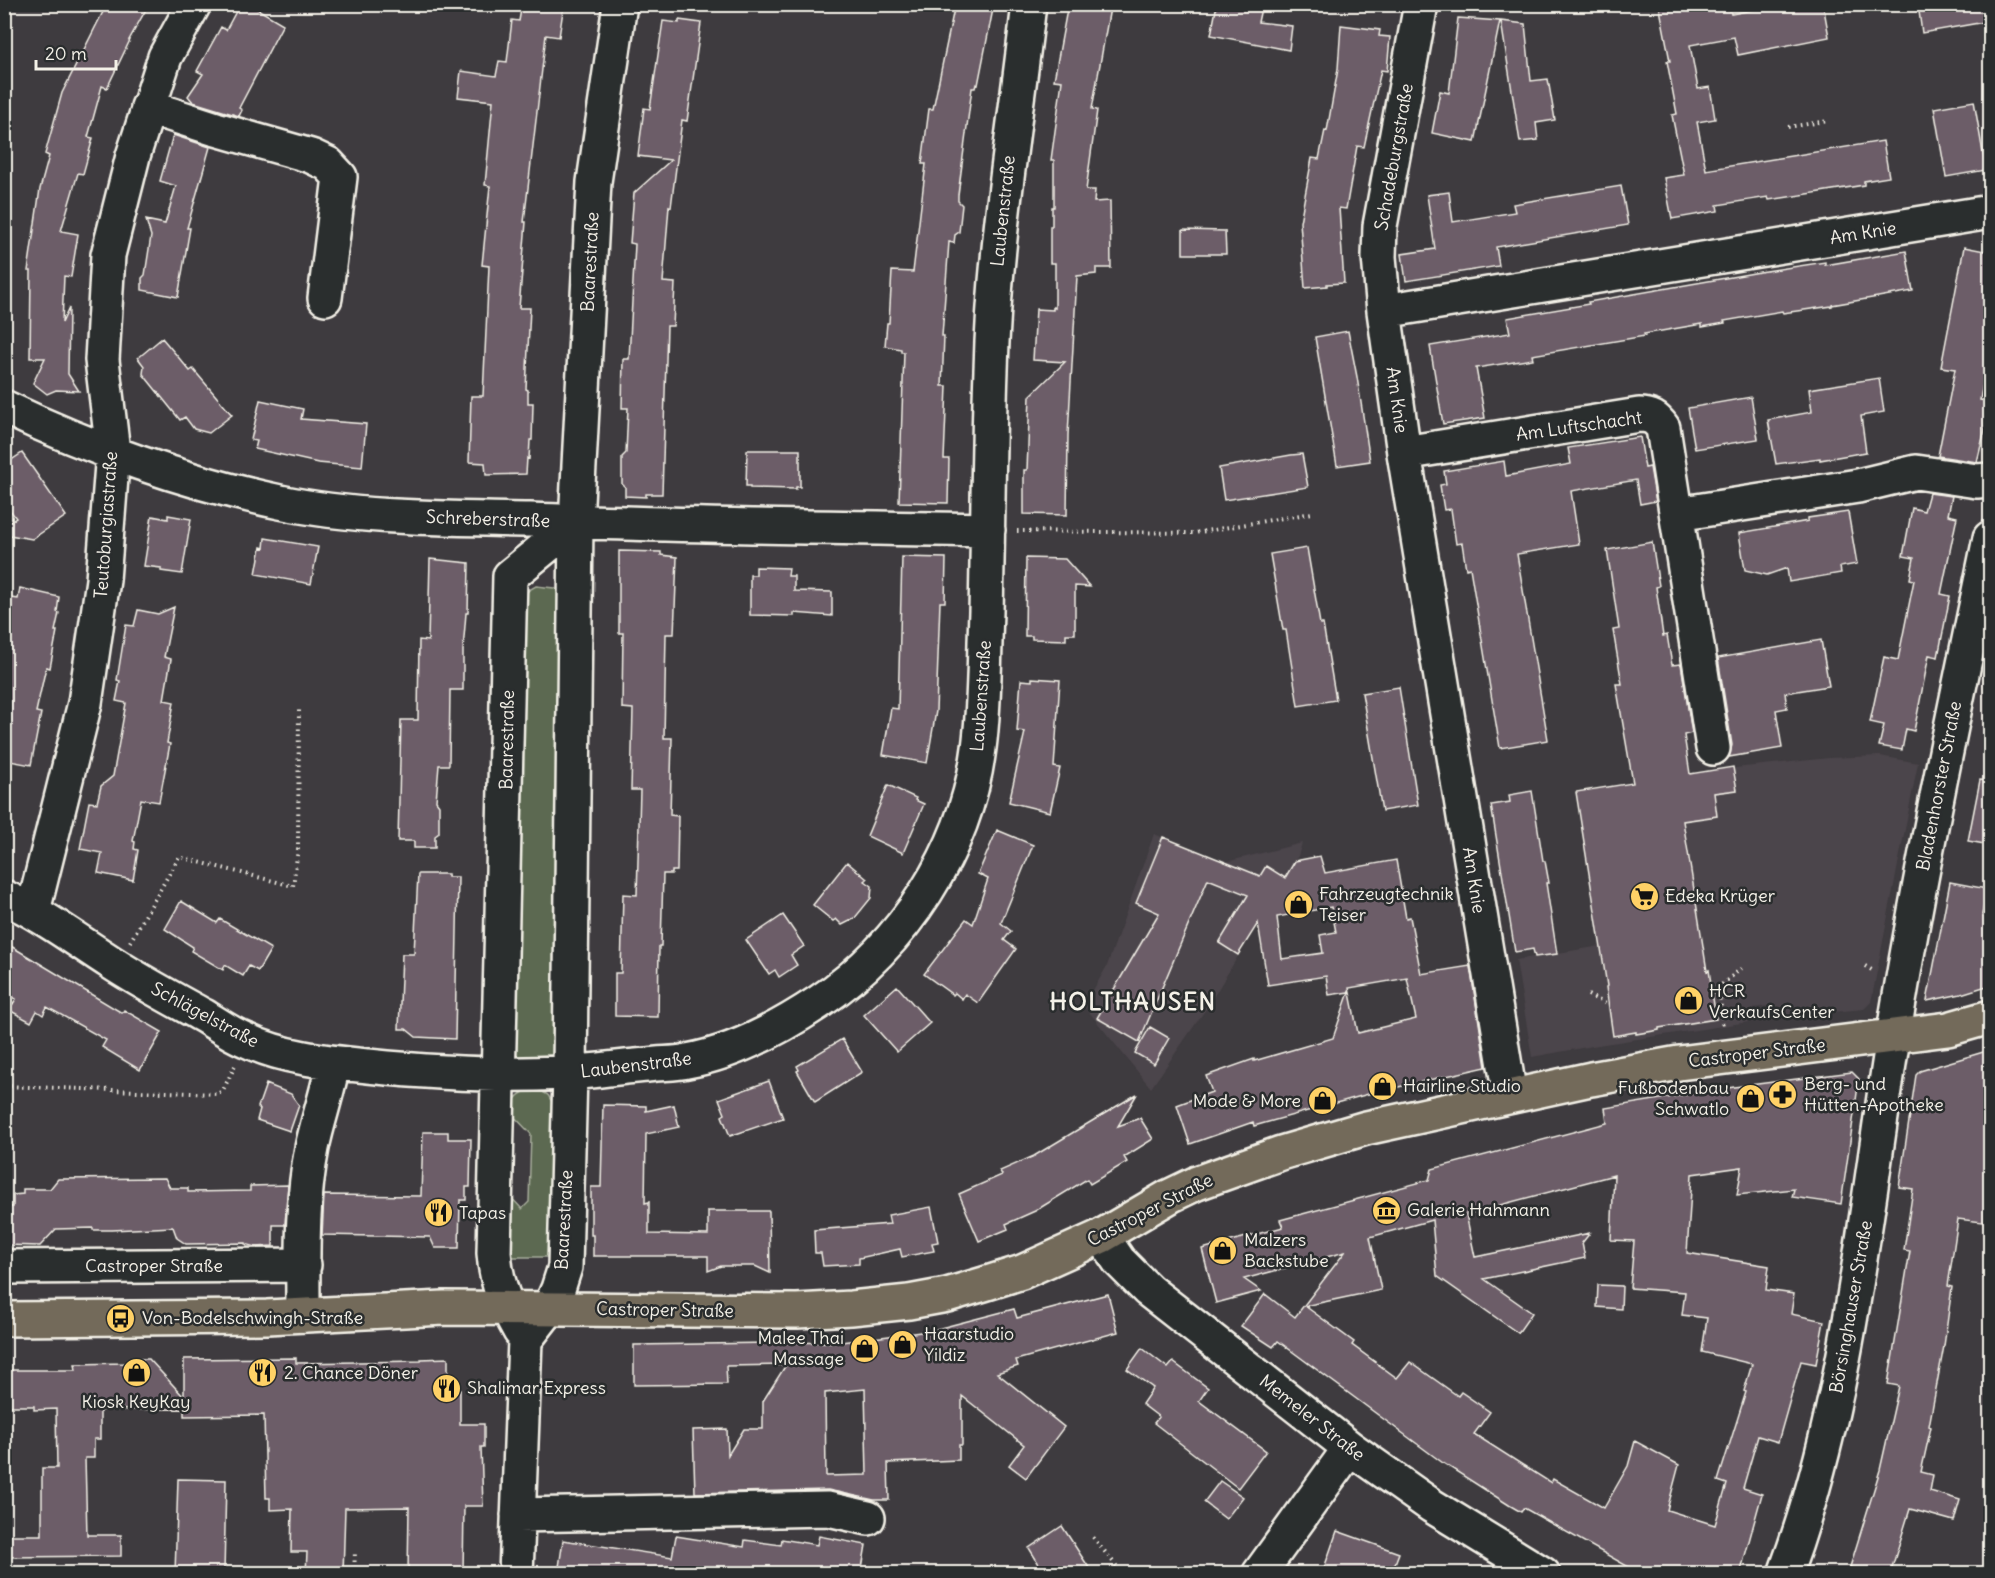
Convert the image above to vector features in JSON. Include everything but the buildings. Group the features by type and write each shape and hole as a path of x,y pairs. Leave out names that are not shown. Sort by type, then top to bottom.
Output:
{"main road":[{"name":"Castroper Straße","path":"4,1319 267,1317 444,1308 797,1311 909,1302 947,1294 1022,1272 1102,1236 1170,1196 1197,1183 1270,1157 1366,1128 1591,1079 1680,1063 1948,1029 1990,1017"}],"street":[{"name":"Teutoburgiastraße","path":"19,904 85,703 103,580 113,452 102,360 108,255 133,156 165,57 194,4"},
{"name":"Baarestraße","path":"576,522 510,576 494,1253 500,1290 507,1309 525,1340 549,1309 565,1266 570,1073 576,522 594,182 620,4"},
{"name":"Laubenstraße","path":"500,1074 570,1073 687,1061 724,1050 770,1032 833,992 871,961 926,892 945,858 962,816 973,780 979,749 988,530 993,315 1009,152 1029,4"},
{"name":"Schadeburgstraße","path":"1384,311 1379,257 1380,226 1421,4"},
{"path":"148,107 311,156 328,164 340,177 325,298"},
{"name":"Am Knie","path":"1510,1096 1404,453 1384,311 1990,213"},
{"name":"Schreberstraße","path":"4,407 38,423 191,480 281,503 374,515 576,522 988,530"},
{"name":"Am Luftschacht","path":"1404,453 1639,415 1650,415 1657,419 1663,428 1713,748"},
{"path":"1677,514 1858,486 1916,472 1977,481 1990,480"},
{"name":"Bladenhorster Straße","path":"1893,1036 1934,810 1990,538"},
{"name":"Schlägelstraße","path":"19,904 116,966 247,1041 287,1054 333,1063 500,1074"},
{"name":"Börsinghauser Straße","path":"1785,1574 1813,1489 1839,1385 1854,1300 1893,1036"},
{"path":"303,1315 305,1204 308,1175 333,1063"},
{"name":"Memeler Straße","path":"1102,1236 1119,1261 1148,1290 1350,1448 1432,1506 1543,1574"},
{"name":"Castroper Straße","path":"4,1267 304,1265"},
{"path":"516,1574 525,1340"},
{"path":"1258,1574 1350,1448"},
{"path":"518,1515 828,1509 868,1518"}],"path":[{"path":"1788,127 1828,121"},
{"path":"988,530 1194,533 1312,513"},
{"path":"116,966 179,857 293,886 298,849 299,710"},
{"path":"1711,988 1719,987 1743,967"},
{"path":"1719,987 1727,1057"},
{"path":"1588,995 1608,1005"},
{"path":"4,1086 218,1094 223,1090 247,1041"},
{"path":"1093,1537 1123,1574"},
{"path":"354,1574 355,1552"}],"shaded area":[{"path":"1880,756 1918,763 1871,1002 1864,1009 1778,1017 1776,1005 1753,1008 1755,1021 1532,1057 1516,960 1601,946 1707,771 1829,758"},
{"path":"1154,834 1226,862 1302,843 1298,856 1208,1006 1151,1088 1084,1006 1107,966"}],"green space":[{"path":"536,586 554,588 562,594 555,1055 548,1061 521,1059 514,1055 520,601 529,590"},
{"path":"537,1089 548,1095 554,1106 553,1257 506,1257 507,1193 522,1209 529,1202 531,1134 509,1111 519,1095"}],"place":[{"name":"Edeka Krüger","path":"1644,896"},
{"name":"Fahrzeugtechnik Teiser","path":"1298,904"},
{"name":"HCR VerkaufsCenter","path":"1688,1001"},
{"name":"Hairline Studio","path":"1382,1086"},
{"name":"Berg- und Hütten-Apotheke","path":"1783,1094"},
{"name":"Fußbodenbau Schwatlo","path":"1750,1098"},
{"name":"Mode & More","path":"1322,1101"},
{"name":"Galerie Hahmann","path":"1386,1210"},
{"name":"Tapas","path":"438,1213"},
{"name":"Malzers Backstube","path":"1223,1250"},
{"name":"Von-Bodelschwingh-Straße","path":"121,1318"},
{"name":"Haarstudio Yildiz","path":"903,1344"},
{"name":"Malee Thai Massage","path":"865,1348"},
{"name":"Kiosk KeyKay","path":"136,1373"},
{"name":"2. Chance Döner","path":"263,1373"},
{"name":"Shalimar Express","path":"446,1388"}],"district":[{"name":"HOLTHAUSEN","path":"1133,1002"}]}
